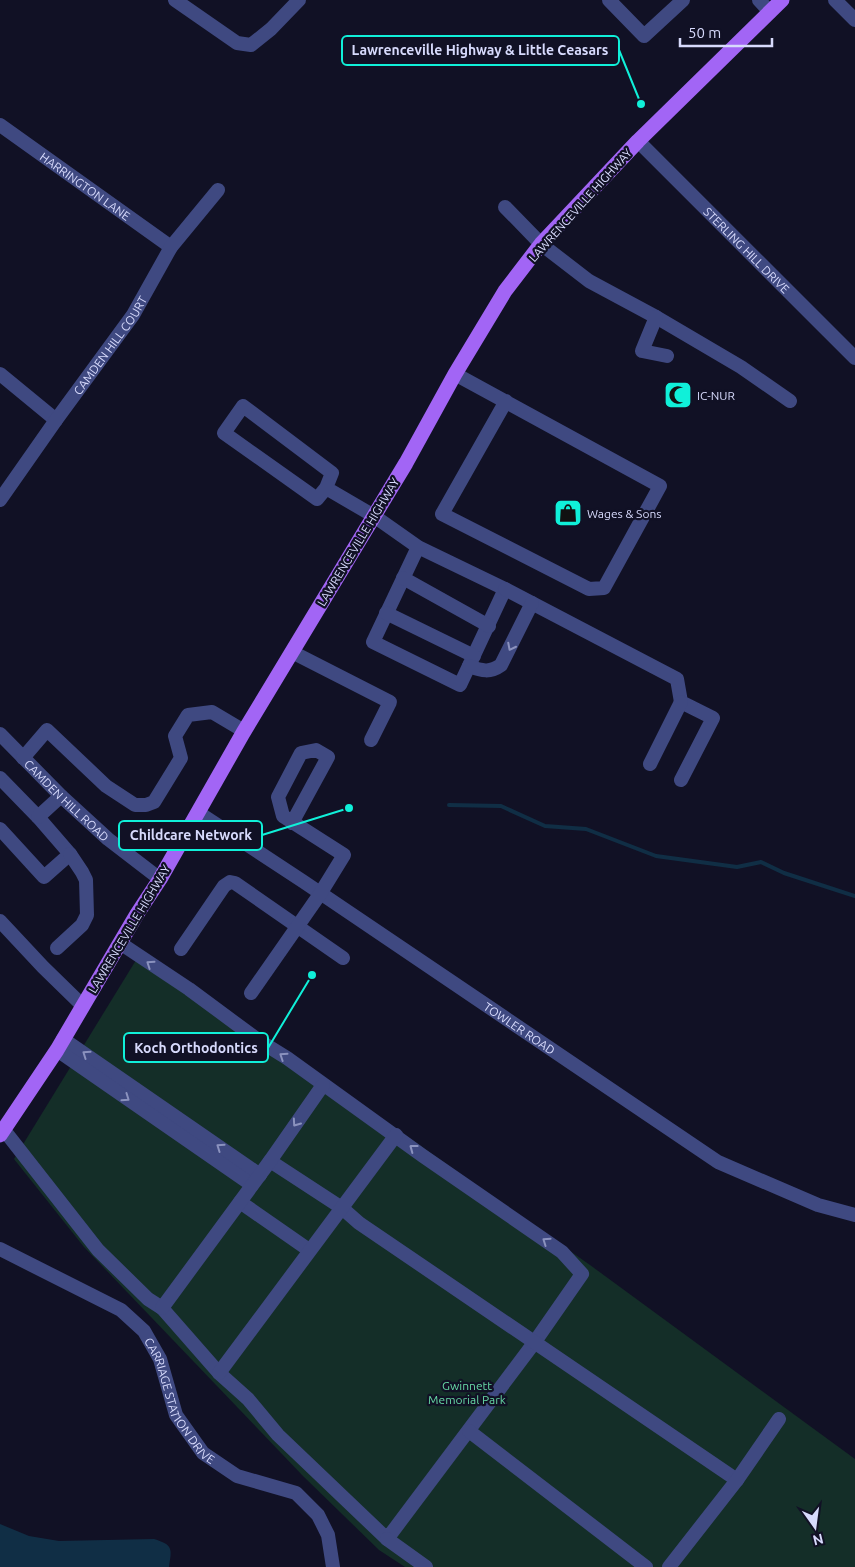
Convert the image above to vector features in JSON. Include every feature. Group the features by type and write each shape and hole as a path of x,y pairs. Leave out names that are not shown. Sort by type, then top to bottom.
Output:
{"main road":[{"name":"LAWRENCEVILLE HIGHWAY","path":"2,1132 60,1044 137,914 160,879 199,813 244,730 406,463 455,374 505,291 541,244 638,141 782,0"}],"street":[{"path":"175,0 237,43 251,45 271,29 299,0"},
{"path":"609,0 644,36 683,0"},
{"path":"759,0 770,12"},
{"path":"835,0 855,20"},
{"name":"HARRINGTON LANE","path":"0,125 171,247"},
{"name":"STERLING HILL DRIVE","path":"638,141 855,358"},
{"name":"CAMDEN HILL COURT","path":"0,500 133,315 171,247 218,190"},
{"path":"505,207 541,244 589,281 656,317 741,367 790,401"},
{"path":"656,317 642,351 667,356"},
{"path":"0,374 56,420"},
{"path":"455,374 506,401 660,486 604,588 589,589 442,514 506,401"},
{"path":"243,406 332,473 326,488 317,499 224,433 243,406"},
{"path":"326,488 374,516 418,547 505,589 677,679 681,702 650,764"},
{"path":"418,547 373,642 460,685 505,589"},
{"path":"403,578 489,626"},
{"path":"386,613 487,671 494,670 501,665 532,603"},
{"path":"292,652 390,702 371,740"},
{"path":"681,702 713,718 681,780"},
{"path":"24,758 47,730 106,786 135,805 146,805 154,802 181,758 175,736 188,715 212,712 244,730"},
{"name":"CAMDEN HILL ROAD","path":"0,734 61,796 108,840 160,879"},
{"path":"251,993 320,894 344,855 292,823 283,816 278,797 301,753 316,750 328,757 292,823"},
{"path":"0,778 38,817 70,854 86,880 87,915 82,925 57,948"},
{"path":"38,817 61,796"},
{"name":"TOWLER ROAD","path":"199,813 718,1162 818,1205 855,1215"},
{"path":"0,830 44,877 70,854"},
{"path":"181,949 224,886 230,882 343,958"},
{"path":"0,921 83,1006"},
{"path":"120,943 189,989 258,1040 287,1058 423,1156 562,1252 582,1274 534,1343 387,1539"},
{"path":"60,1044 256,1180"},
{"path":"162,1308 270,1161 323,1085"},
{"path":"2,1132 98,1250 148,1299 162,1308 219,1373 248,1399 278,1434 387,1539 426,1567"},
{"path":"219,1373 396,1135"},
{"path":"270,1161 342,1208 359,1223 737,1480"},
{"path":"240,1202 309,1250"},
{"name":"CARRIAGE STATION DRIVE","path":"0,1249 121,1310 144,1331 160,1359 176,1415 203,1453 237,1476 296,1492 318,1515 328,1535 333,1567"},
{"path":"669,1567 737,1480 779,1419"},
{"path":"469,1431 646,1567"}],"green space":[{"name":"Gwinnett Memorial Park","path":"141,952 590,1265 855,1459 855,1567 405,1567 379,1550 303,1476 84,1247 14,1159"}],"water":[{"path":"0,1524 29,1536 59,1541 154,1539 165,1543 170,1548 169,1567 0,1567"}],"waterway":[{"path":"449,805 501,806 545,826 586,829 656,856 737,867 761,862 784,873 855,896"}],"place":[{"name":"Lawrenceville Highway & Little Ceasars","path":"641,104"},
{"name":"IC-NUR","path":"678,395"},
{"name":"Wages & Sons","path":"568,513"},
{"name":"Childcare Network","path":"349,808"},
{"name":"Koch Orthodontics","path":"312,975"}]}
